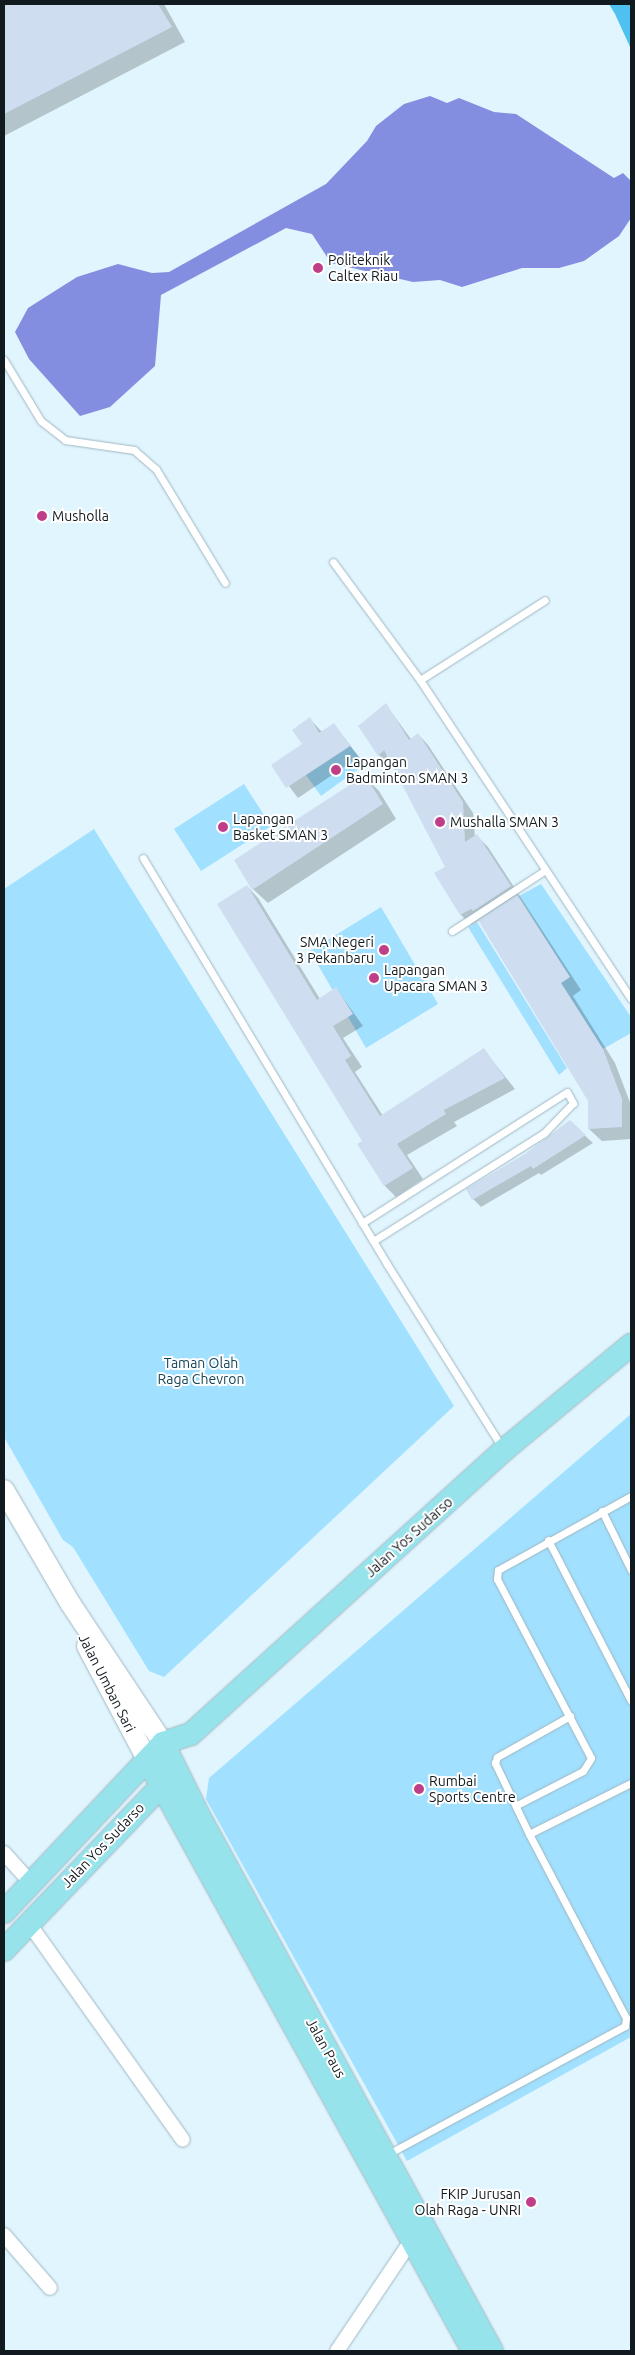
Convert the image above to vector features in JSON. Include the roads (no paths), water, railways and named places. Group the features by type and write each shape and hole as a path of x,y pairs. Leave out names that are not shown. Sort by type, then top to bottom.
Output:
{"main road":[{"name":"Jalan Yos Sudarso","path":"4,1950 28,1922 170,1777 191,1734 504,1450 631,1345"},
{"name":"Jalan Umban Sari","path":"4,1490 70,1602 163,1743"},
{"name":"Jalan Umban Sari","path":"70,1602 84,1641 148,1761"},
{"name":"Jalan Yos Sudarso","path":"4,1912 30,1882 148,1761 163,1743 191,1734"},
{"name":"Jalan Paus","path":"163,1743 170,1777 412,2241 473,2351"},
{"name":"Jalan Paus","path":"148,1761 170,1777 199,1816 492,2351"}],"street":[{"path":"4,1854 30,1882"},
{"path":"28,1922 182,2140"},
{"path":"4,2235 50,2288"},
{"path":"337,2351 412,2241"}],"lane":[{"path":"4,360 41,421 65,440 134,450 156,469 226,583"},
{"path":"333,562 420,680 544,871 631,999"},
{"path":"420,680 545,600"},
{"path":"143,858 362,1223 504,1450"},
{"path":"452,930 544,871"},
{"path":"362,1223 567,1092 572,1103 544,1133 373,1241"},
{"path":"517,1805 589,1766 590,1752 496,1579 498,1570 504,1564 631,1496"},
{"path":"602,1511 631,1570"},
{"path":"548,1540 631,1701"},
{"path":"386,2156 619,2032 626,2024 495,1763 497,1757 570,1716"},
{"path":"529,1834 631,1783"}],"place":[{"name":"Politeknik Caltex Riau","path":"318,268"},
{"name":"Musholla","path":"42,516"},
{"name":"Lapangan Badminton SMAN 3","path":"336,770"},
{"name":"Mushalla SMAN 3","path":"440,822"},
{"name":"Lapangan Basket SMAN 3","path":"223,827"},
{"name":"SMA Negeri 3 Pekanbaru","path":"384,950"},
{"name":"Lapangan Upacara SMAN 3","path":"374,978"},
{"name":"Rumbai Sports Centre","path":"419,1789"},
{"name":"FKIP Jurusan Olah Raga - UNRI","path":"531,2202"}],"park label":[{"name":"Taman Olah Raga Chevron","path":"201,1372"}]}
